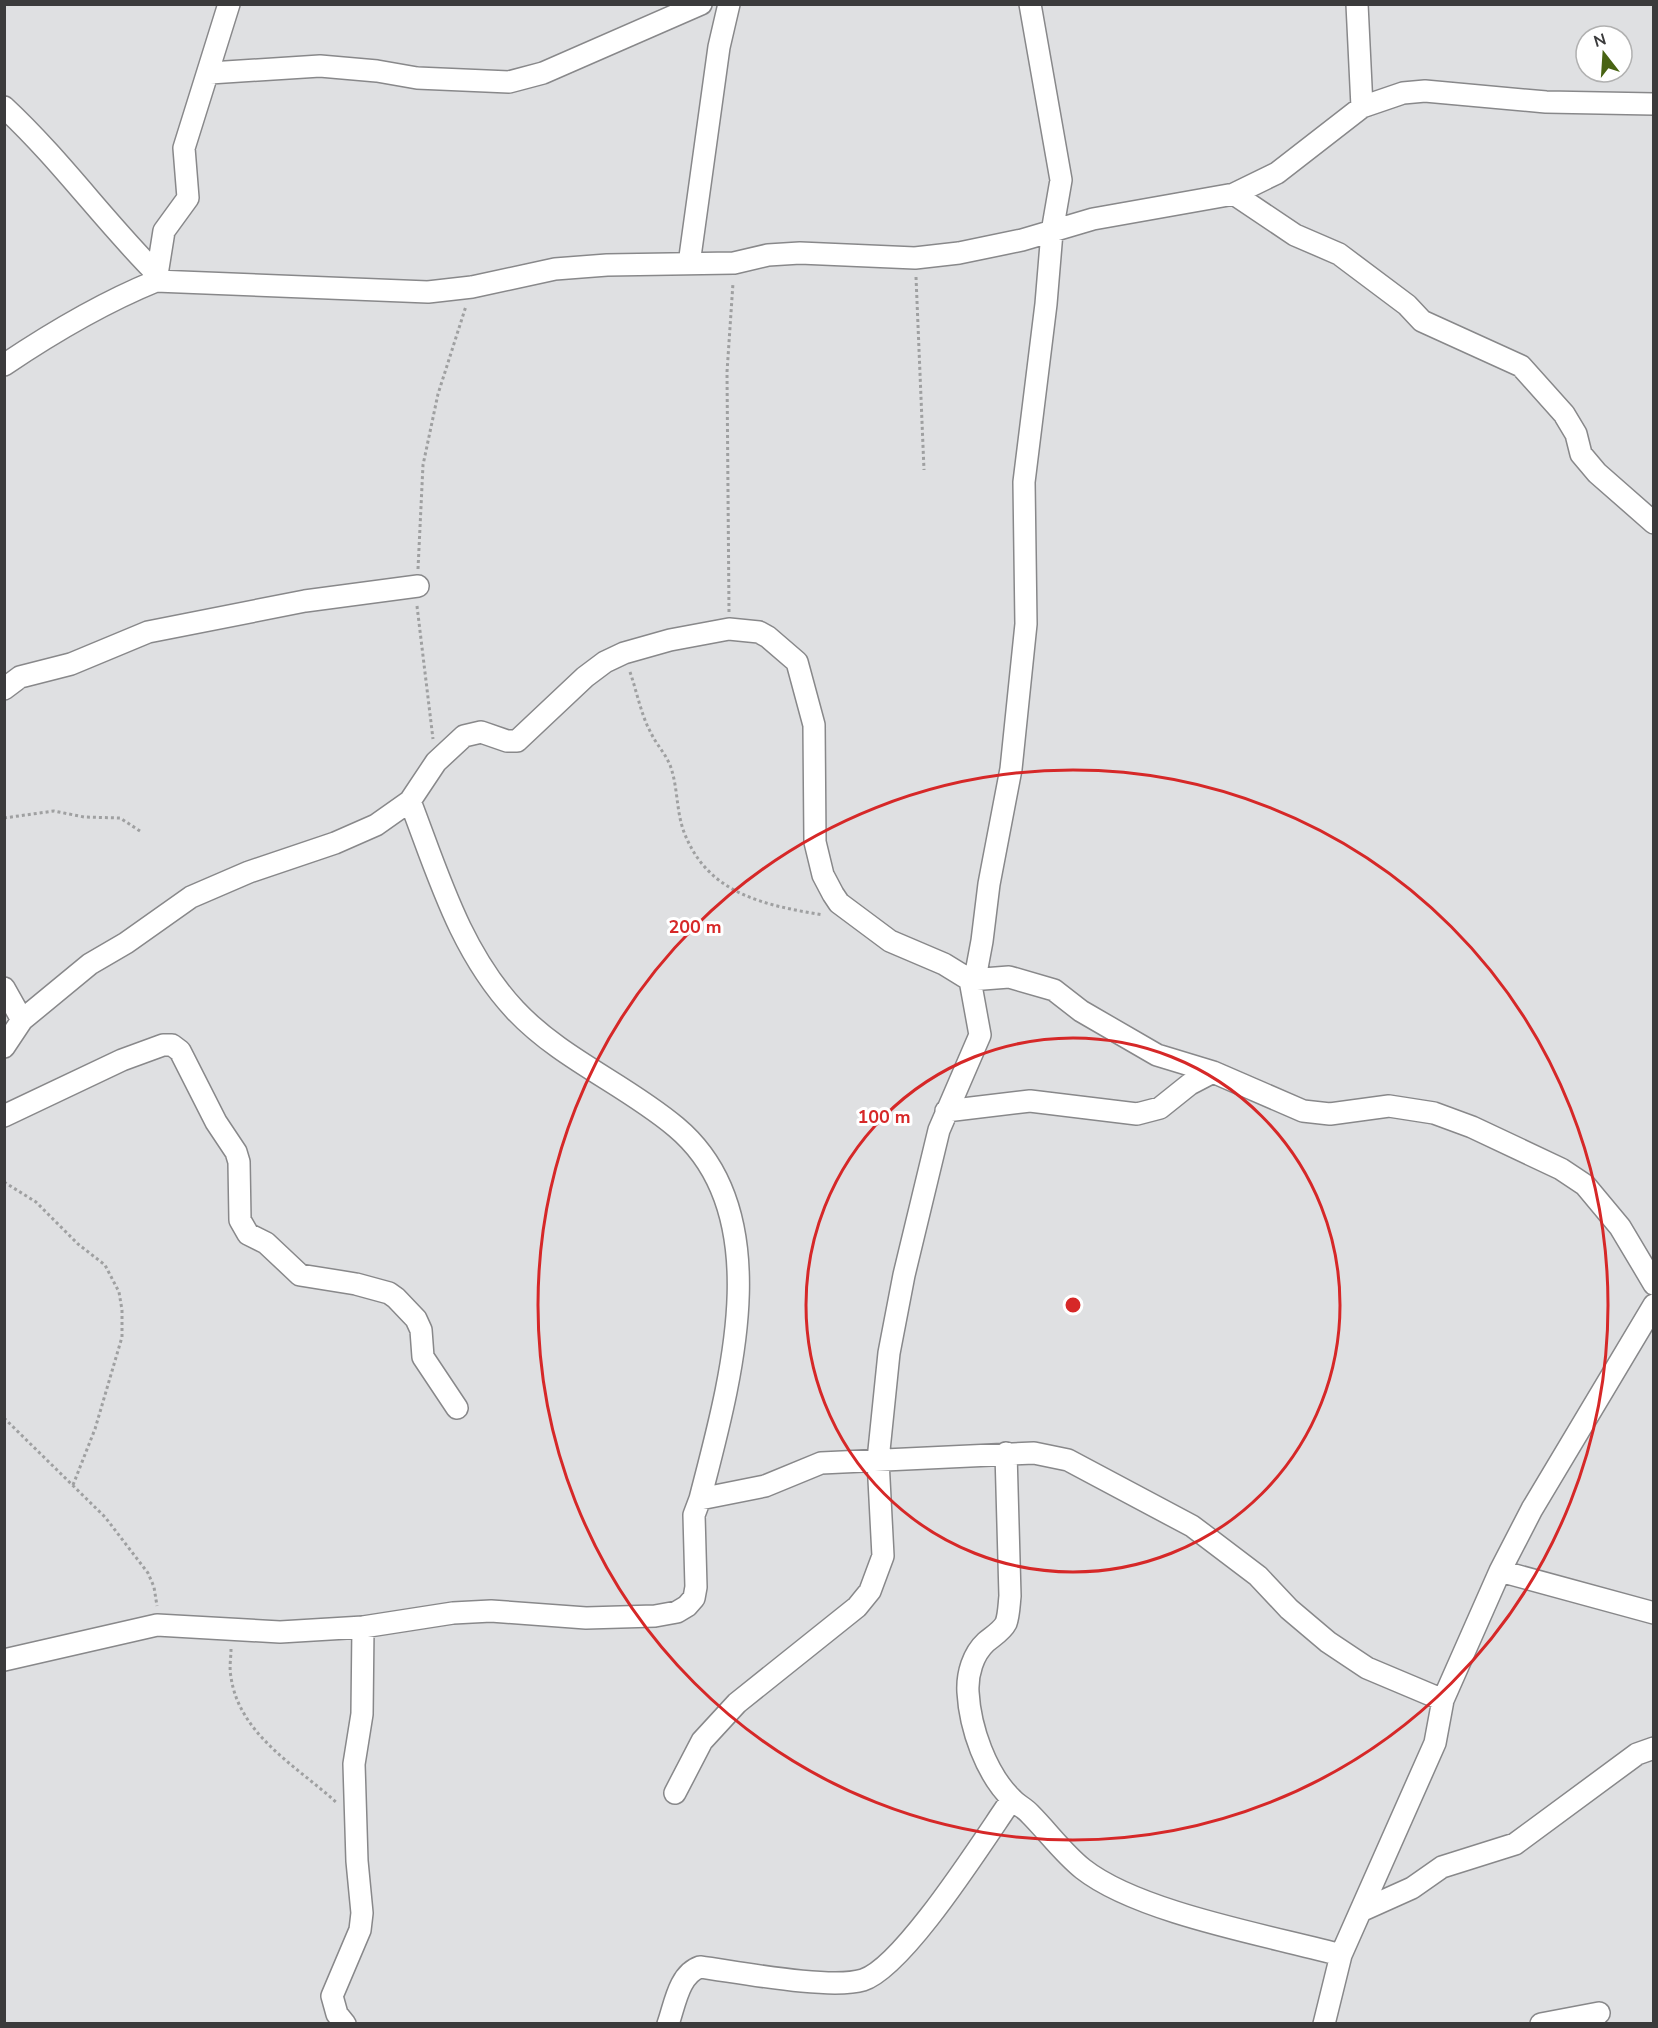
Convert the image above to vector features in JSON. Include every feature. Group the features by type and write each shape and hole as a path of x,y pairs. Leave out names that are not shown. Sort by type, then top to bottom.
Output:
{"street":[{"path":"157,278 164,231 188,198 184,148 198,100 210,73 229,4"},
{"path":"210,73 320,66 377,71 417,78 509,82 543,73 701,4"},
{"path":"689,264 719,46 729,4"},
{"path":"970,980 976,973 989,884 1011,769 1026,624 1024,482 1046,304 1052,232 1061,180 1030,4"},
{"path":"1357,4 1362,107"},
{"path":"4,364 77,318 157,278 428,292 472,287 555,269 734,263 768,255 800,253 915,258 959,253 1052,232 1104,217 1234,194 1277,173 1362,107 1403,93 1425,91 1546,102 1653,104"},
{"path":"4,107 69,176 157,278"},
{"path":"1234,194 1295,235 1339,254 1407,306 1422,321 1521,366 1564,414 1576,434 1581,454 1597,473 1653,523"},
{"path":"4,689 20,676 71,664 148,632 305,602 418,586"},
{"path":"13,1018 191,897 249,872 350,837 376,825 410,801 436,762 454,743 471,734 481,732 507,741 517,741 585,677 605,662 624,653 670,640 729,628 759,632 777,643 796,662 814,725 814,842 823,875 839,903 890,941 944,964 970,980 1010,976 1053,990 1081,1011 1157,1055 1213,1072 1318,1115 1376,1106 1434,1113 1472,1127 1561,1169 1585,1185 1620,1227 1653,1284"},
{"path":"4,1660 157,1624 280,1632 363,1627 453,1613 491,1611 586,1618 655,1616 677,1611 694,1598 696,1587 694,1515 700,1499 731,1366 737,1302 739,1252 726,1201 717,1176 699,1148 638,1098 551,1043 515,1010 489,979 461,932 410,801"},
{"path":"675,1793 702,1741 719,1721 737,1703 857,1607 870,1591 883,1556 878,1460 889,1353 904,1275 946,1111 967,1070 980,1035 970,980"},
{"path":"4,988 13,1018 4,1047"},
{"path":"4,1116 122,1060 163,1045 172,1045 180,1051 216,1122 236,1152 239,1162 240,1220 243,1229 266,1243 300,1275 356,1284 389,1293 396,1298 416,1319 421,1330 423,1357 457,1408"},
{"path":"946,1111 1030,1101 1137,1114 1160,1108 1190,1083 1213,1072"},
{"path":"1324,2024 1341,1955 1363,1911 1435,1743 1443,1700 1500,1571 1532,1509 1653,1305"},
{"path":"700,1499 765,1486 821,1463 1006,1453 1051,1454 1068,1460 1192,1526 1258,1576 1289,1609 1328,1642 1367,1668 1443,1700"},
{"path":"1006,1453 1010,1596 1008,1614 1005,1625 986,1642 974,1659 968,1692 978,1737 988,1765 1012,1799 1029,1813 1045,1833 1083,1869 1110,1885 1191,1916 1341,1955"},
{"path":"1500,1571 1653,1613"},
{"path":"345,2024 338,2014 332,1996 361,1922 354,1764 362,1714 363,1627"},
{"path":"1363,1911 1412,1888 1442,1867 1515,1844 1636,1754 1653,1748"},
{"path":"668,2024 683,1981 691,1970 700,1967 839,1984 863,1980 880,1971 893,1962 936,1907 1012,1799"},
{"path":"1541,2024 1599,2013"}],"path":[{"path":"915,258 924,470"},
{"path":"729,628 727,372 734,263"},
{"path":"436,762 417,613 423,465 438,394 472,287"},
{"path":"624,653 650,732 670,766 684,831 692,848 713,874 736,893 766,905 832,916"},
{"path":"4,818 54,811 84,817 120,818 141,831"},
{"path":"4,1182 36,1202 78,1244 105,1265 119,1292 122,1337 95,1429 73,1485"},
{"path":"4,1418 43,1453 105,1517 148,1573 154,1587 157,1624"},
{"path":"231,1630 230,1677 240,1708 269,1747 312,1780 356,1821"}]}
